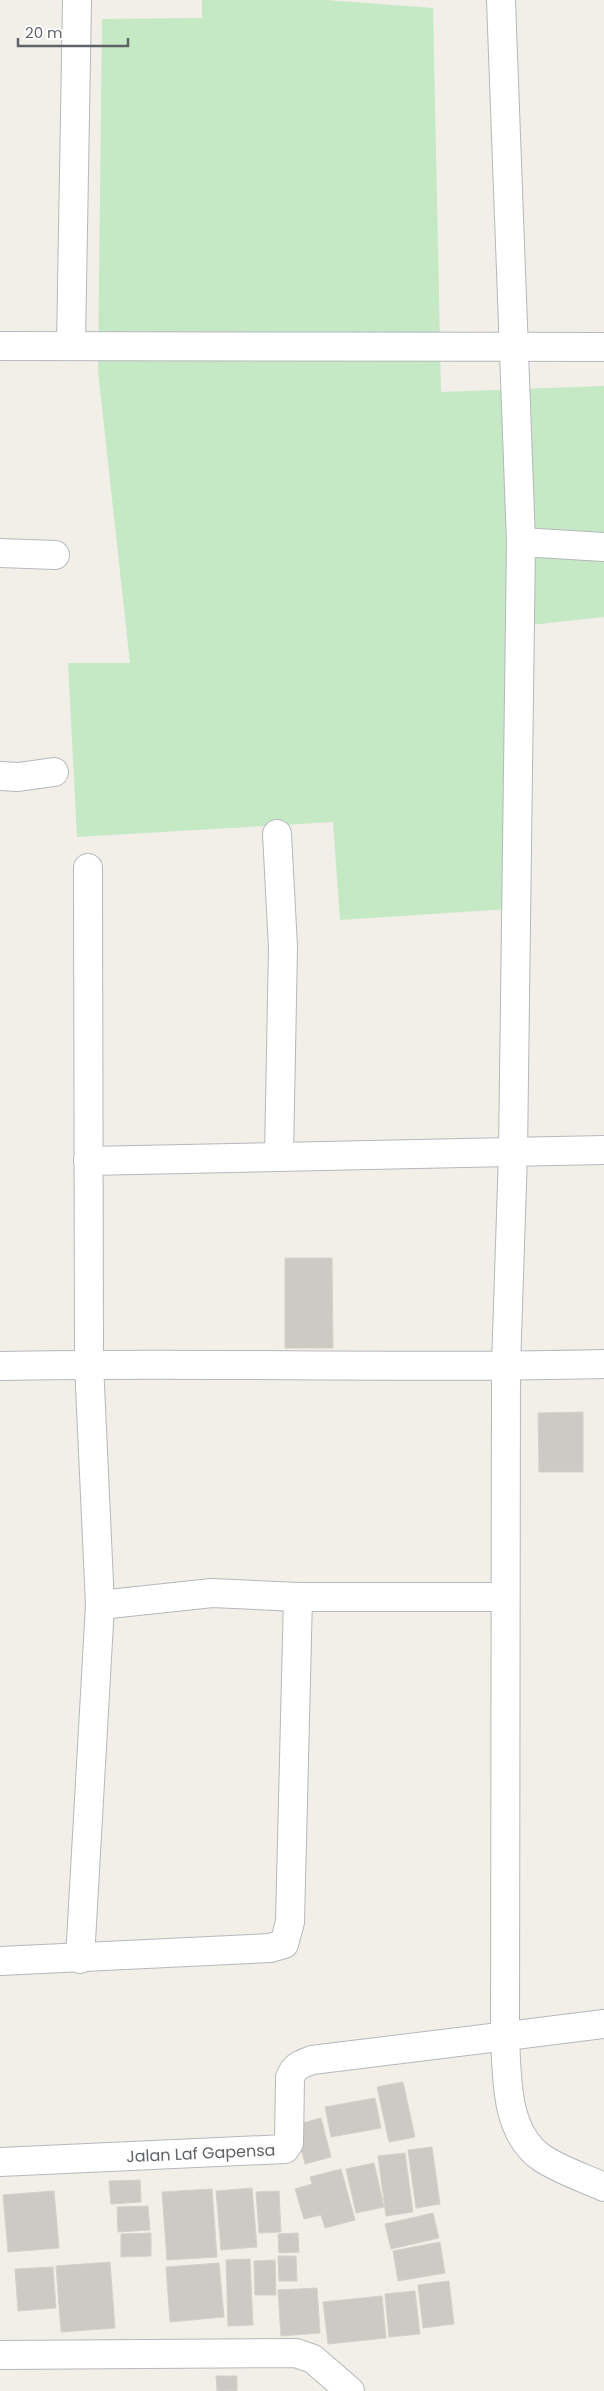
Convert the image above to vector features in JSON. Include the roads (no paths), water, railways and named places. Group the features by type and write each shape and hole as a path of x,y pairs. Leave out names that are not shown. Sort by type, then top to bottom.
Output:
{"street":[{"path":"71,345 77,0"},
{"path":"501,0 521,542 513,1152 506,1367 505,2038 510,2099 515,2121 528,2143 541,2157 604,2187"},
{"path":"0,346 604,347"},
{"path":"521,542 604,547"},
{"path":"0,554 55,554"},
{"path":"0,776 18,777 54,772"},
{"path":"277,834 283,947 279,1156"},
{"path":"80,1959 100,1605 89,1364 88,868"},
{"path":"88,1161 604,1150"},
{"path":"0,1366 89,1364 506,1367 604,1364"},
{"path":"100,1605 212,1593 298,1597 505,1597"},
{"path":"0,1961 80,1959 270,1948 284,1944 290,1922 298,1597"},
{"path":"505,2038 604,2024"},
{"name":"Jalan Laf Gapensa","path":"0,2162 285,2149 289,2143 290,2078 293,2070 299,2064 312,2060 505,2038"},
{"path":"0,2355 296,2353 314,2358 350,2391"}]}
